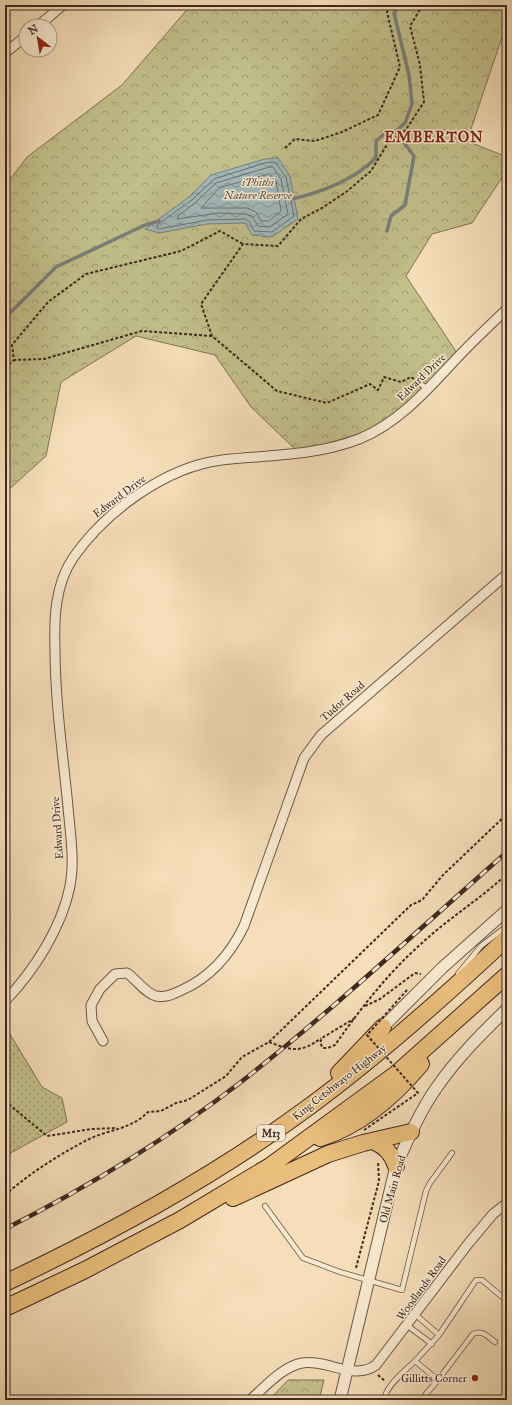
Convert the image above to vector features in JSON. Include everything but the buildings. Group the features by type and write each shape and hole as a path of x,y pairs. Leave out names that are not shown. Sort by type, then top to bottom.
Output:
{"highway":[{"name":"King Cetshwayo Highway","path":"5,1283 67,1253 183,1190 306,1109 366,1062 507,938"},
{"name":"M13","path":"5,1308 85,1270 180,1220 270,1166 396,1074 440,1036 507,974"},
{"path":"306,1109 383,1027"},
{"path":"180,1220 263,1185 328,1154 356,1145 370,1136 411,1132"},
{"path":"370,1136 385,1147 394,1160 396,1166"}],"street":[{"path":"48,18 63,5"},
{"path":"5,53 18,42"},
{"name":"Edward Drive","path":"5,1001 20,986 47,943 65,906 71,883 72,849 55,663 54,616 60,584 72,560 95,530 122,506 178,472 219,460 329,448 361,438 386,424 428,389 507,309"},
{"name":"Tudor Road","path":"103,1041 92,1021 91,1005 100,990 115,974 127,973 147,991 155,996 167,997 193,985 218,967 234,947 244,926 304,758 321,736 507,574"},
{"path":"383,1027 442,968 507,910"},
{"name":"Old Main Road","path":"340,1400 396,1166 411,1132 437,1087 479,1036 507,1009"},
{"name":"Woodlands Road","path":"372,1368 382,1359 408,1326 488,1220 507,1203"},
{"path":"250,1400 273,1379 301,1364 316,1363 363,1372 372,1368"}],"lane":[{"path":"419,383 428,389"},
{"path":"448,991 462,967 476,951 507,926"},
{"path":"265,1206 303,1258 353,1276 402,1290 426,1191 430,1183 452,1153"},
{"path":"385,1400 385,1395 392,1384 432,1344 476,1280 482,1280 507,1300"},
{"path":"416,1315 439,1335"},
{"path":"408,1326 432,1344"},
{"path":"421,1400 438,1380 472,1334 477,1332 481,1333 495,1342"},
{"path":"415,1361 438,1380"}],"path":[{"path":"285,148 295,139 315,140 335,134 378,115 400,67 387,12 390,5"},
{"path":"14,360 12,345 17,339 48,302 86,274 181,251 220,230 243,244 278,246 301,219 322,208 346,192 371,171 388,143 405,131 424,102 420,65 410,26 423,5"},
{"path":"243,244 201,304 212,336 277,391 327,403 370,384 378,390 384,377 401,382 411,377 419,383"},
{"path":"5,368 14,360 44,359 142,331 212,336"},
{"path":"5,1195 30,1173 88,1140 138,1122 148,1112 161,1111 176,1103 188,1100 226,1076 242,1057 268,1042 411,905 422,900 443,875 507,814"},
{"path":"322,1038 320,1043 323,1048 328,1048 335,1045 383,982 411,952 436,931 477,901 507,874"},
{"path":"364,1006 380,999 415,973 423,974 418,980"},
{"path":"356,1145 358,1135 370,1136 418,1093 367,1035 412,985"},
{"path":"268,1042 293,1050 311,1046 355,1018"},
{"path":"5,1101 47,1136 92,1129 120,1128"},
{"path":"353,1276 379,1181 378,1158"},
{"path":"372,1368 381,1379 392,1384"}],"green space":[{"name":"iPhithi Nature Reserve","path":"191,5 507,5 507,38 502,37 467,141 507,157 507,170 472,223 432,234 406,276 459,356 386,424 298,452 251,407 215,355 136,336 61,382 46,456 5,493 5,186 27,157 122,85"},
{"path":"5,1026 42,1087 62,1098 67,1122 5,1156"},
{"path":"288,1380 324,1380 319,1400 269,1400"}],"water":[{"path":"278,158 290,176 298,219 272,237 252,235 245,223 207,224 159,233 145,229 189,197 211,175 265,159"}],"waterway":[{"path":"291,199 326,189 348,179 368,166 376,158 376,141 383,135 394,133 405,123 412,104 409,75 394,13 399,5"},
{"path":"387,231 391,216 405,205 414,156 399,136 397,130"},
{"path":"5,314 11,312 56,267 145,225 159,221"},
{"path":"5,320 10,313"}],"railway":[{"path":"5,1229 97,1179 126,1161 185,1123 241,1082 309,1027 507,852"}],"place":[{"name":"Gillitts Corner","path":"475,1378"}],"district":[{"name":"EMBERTON","path":"434,137"}]}
